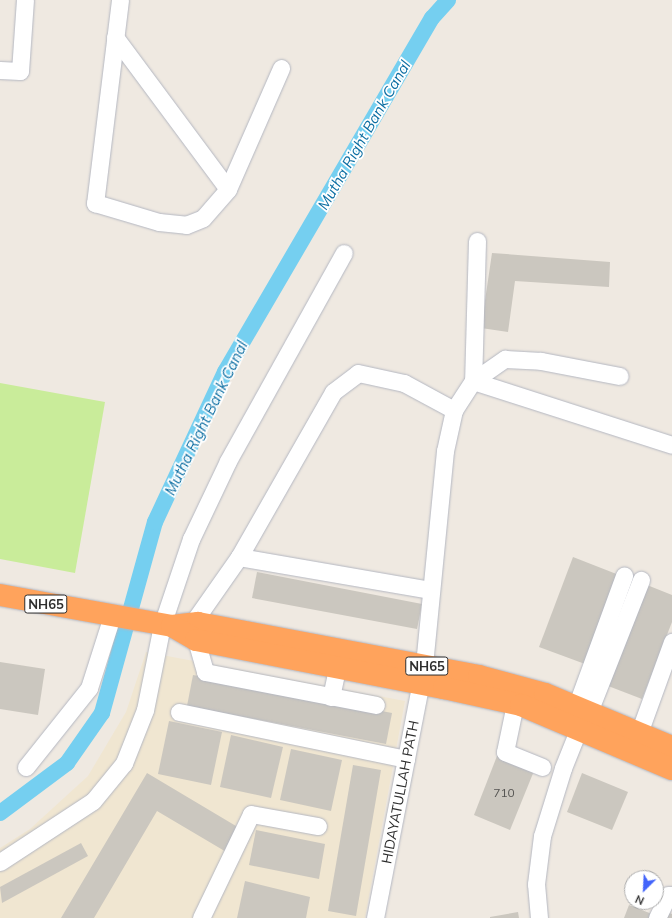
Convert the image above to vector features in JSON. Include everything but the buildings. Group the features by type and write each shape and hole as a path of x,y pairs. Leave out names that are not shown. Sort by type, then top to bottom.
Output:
{"highway":[{"name":"NH65","path":"0,595 180,629 337,668 422,674"},
{"name":"NH65","path":"180,629 198,623 422,674 582,716 639,733 672,746"},
{"name":"NH65","path":"582,716 672,769"}],"street":[{"path":"0,70 20,71 25,0"},
{"path":"120,0 95,203 159,222 186,225 203,218 228,189 281,68"},
{"path":"115,37 228,189"},
{"path":"473,381 477,241"},
{"path":"344,253 228,461 191,539 180,629 205,672 376,705"},
{"path":"0,862 93,801 124,763 180,629 239,557 333,392 358,373 404,383 454,410 473,381 505,359 541,361 620,376"},
{"path":"473,381 672,444"},
{"name":"HIDAYATULLAH PATH","path":"375,918 422,674 432,590 445,451 454,410"},
{"path":"239,557 432,590"},
{"path":"539,918 536,884 542,836 563,768 582,716 624,576"},
{"path":"582,716 641,580"},
{"path":"26,767 89,688 102,614"},
{"path":"639,733 672,642"},
{"path":"331,697 337,668"},
{"path":"521,699 504,752 542,767"},
{"path":"179,712 406,759"},
{"path":"201,918 251,814 318,826"},
{"path":"657,918 668,895 672,895"}],"shaded area":[{"path":"146,652 405,701 365,918 0,918 0,848 30,829 88,776 126,712"}],"green space":[{"path":"0,383 105,402 75,573 0,559"}],"waterway":[{"name":"Mutha Right Bank Canal","path":"0,813 67,763 102,713 155,522 225,372 432,18 448,0"}]}
